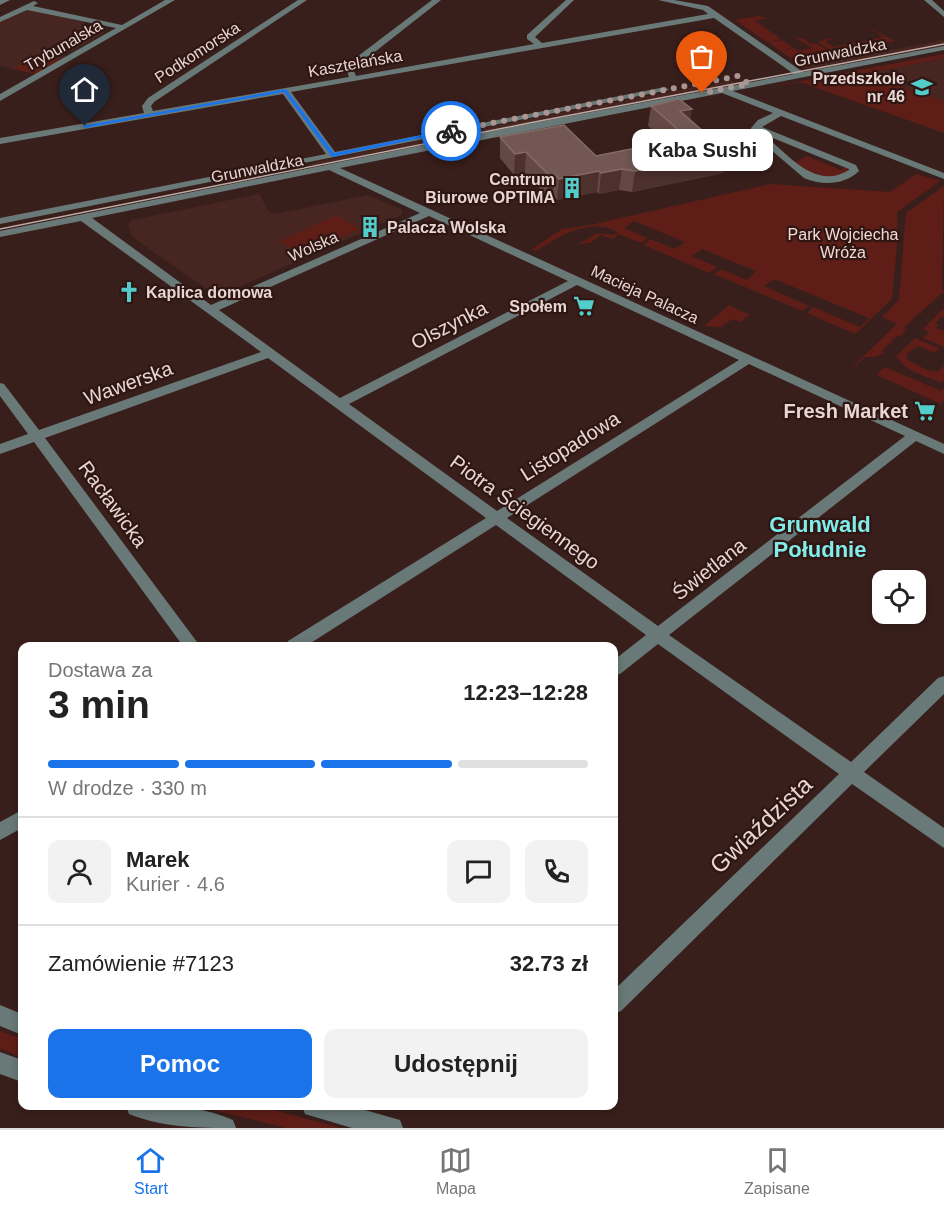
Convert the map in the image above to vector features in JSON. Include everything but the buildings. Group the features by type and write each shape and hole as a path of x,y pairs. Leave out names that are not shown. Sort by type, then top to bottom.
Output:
{"street":[{"path":"0,3 6,0"},
{"path":"0,14 39,0"},
{"name":"Trybunalska","path":"0,98 171,0"},
{"name":"Podkomorska","path":"149,114 146,106 151,100 303,0"},
{"path":"354,79 348,68 437,0"},
{"path":"540,45 530,37 570,0"},
{"path":"662,0 702,3 715,15 801,75"},
{"path":"928,0 944,15"},
{"path":"0,20 27,3 123,27"},
{"name":"Kasztelańska","path":"0,141 715,15"},
{"name":"Grunwaldzka","path":"898,47 944,38"},
{"name":"Grunwaldzka","path":"0,234 507,131 944,48"},
{"name":"Grunwaldzka","path":"777,69 806,64"},
{"path":"738,76 749,84"},
{"name":"Grunwaldzka","path":"0,221 671,89"},
{"path":"286,90 332,155"},
{"path":"721,90 944,176"},
{"path":"756,128 853,167 854,171 842,179 815,179 808,176 756,133 756,128 759,124 782,112"},
{"name":"Macieja Palacza","path":"333,168 944,448"},
{"name":"Wolska","path":"211,309 428,213"},
{"name":"Piotra Ściegiennego","path":"83,217 658,635 944,839"},
{"name":"Olszynka","path":"340,403 576,280"},
{"name":"Wawerska","path":"0,449 270,353"},
{"name":"Listopadowa","path":"300,642 748,359"},
{"name":"Racławicka","path":"0,387 189,642"},
{"name":"Świetlana","path":"618,666 915,435"},
{"name":"Gwiaździsta","path":"618,1000 944,683"},
{"path":"0,832 18,821"},
{"path":"0,1015 18,1022"},
{"path":"0,1063 18,1070"},
{"path":"154,1110 225,1128"},
{"path":"327,1110 392,1128"}],"shaded area":[{"path":"26,9 83,22 88,26 104,29 101,31 104,33 71,52 64,50 59,53 65,57 36,74 0,66 0,22"},
{"path":"944,40 944,46 816,69 795,68"},
{"name":"Przedszkole nr 46","path":"944,58 944,101 861,74"},
{"path":"731,80 738,84 236,180 416,141"},
{"path":"259,194 270,213 276,214 368,195 402,210 402,215 225,293 212,293 138,241 132,236 128,224 132,220"}],"green space":[{"path":"759,16 767,18 755,21 781,39 767,42 735,20"},
{"path":"875,31 895,41 832,52 818,42 830,38 832,40 825,41 833,47 883,37 876,32 866,32"},
{"path":"795,38 804,39 810,44 815,43 830,52 792,59 768,42 782,40 793,47 783,50 794,48 799,51 813,48"},
{"path":"944,54 944,58 863,74 944,101 944,133 800,82 769,87"},
{"path":"37,55 60,60 36,74 13,69"},
{"path":"807,156 841,170 846,167 849,171 834,178 821,178 794,163"},
{"name":"Park Wojciecha Wróża","path":"916,174 940,181 897,212 898,236 892,299 855,334 807,313 813,307 860,327 869,318 774,279 764,286 809,306 802,311 714,274 721,269 747,280 756,271 702,249 692,256 717,267 709,273 644,245 650,239 675,249 685,242 634,221 624,228 647,238 641,243 619,234 612,239 601,235 590,243 579,244 597,233 614,235 618,232 607,228 586,227 565,234 536,251 532,249 562,229 590,225 771,184 890,192"},
{"path":"944,186 942,290 944,291 921,312 922,314 919,313 912,320 914,322 911,321 904,328 906,330 901,336 898,335 891,342 892,344 889,343 882,351 884,353 875,357 865,357 845,374 897,324 882,317 899,300 906,213"},
{"path":"336,215 360,229 303,256 280,241"},
{"path":"729,305 750,315 740,322 732,319 721,327 704,326"},
{"path":"944,308 944,318 941,317 936,323 938,325 936,328 944,331 944,347 923,338 929,332 923,329"},
{"path":"915,338 939,348 934,353 918,346 906,354 908,356 906,359 929,371 938,372 944,365 942,383 916,373 905,366 897,356"},
{"path":"885,367 941,391 944,387 944,400 941,404 877,375"},
{"path":"0,1031 18,1038 18,1056 0,1049"},
{"path":"213,1110 274,1110 341,1128 286,1128"}],"tram line":[{"path":"0,229 529,123 944,44"}],"way so far":[{"path":"451,131 738,76 749,84 702,93"}],"place":[{"name":"Przedszkole nr 46","path":"922,87"},
{"name":"Kaba Sushi","path":"702,93"},
{"name":"Centrum Biurowe OPTIMA","path":"572,188"},
{"name":"Palacza Wolska","path":"370,227"},
{"name":"Kaplica domowa","path":"129,292"},
{"name":"Społem","path":"584,306"},
{"name":"Fresh Market","path":"925,411"}],"district":[{"name":"Grunwald Południe","path":"820,536"}],"route":[{"path":"85,126 286,90 332,155 451,131"}]}
